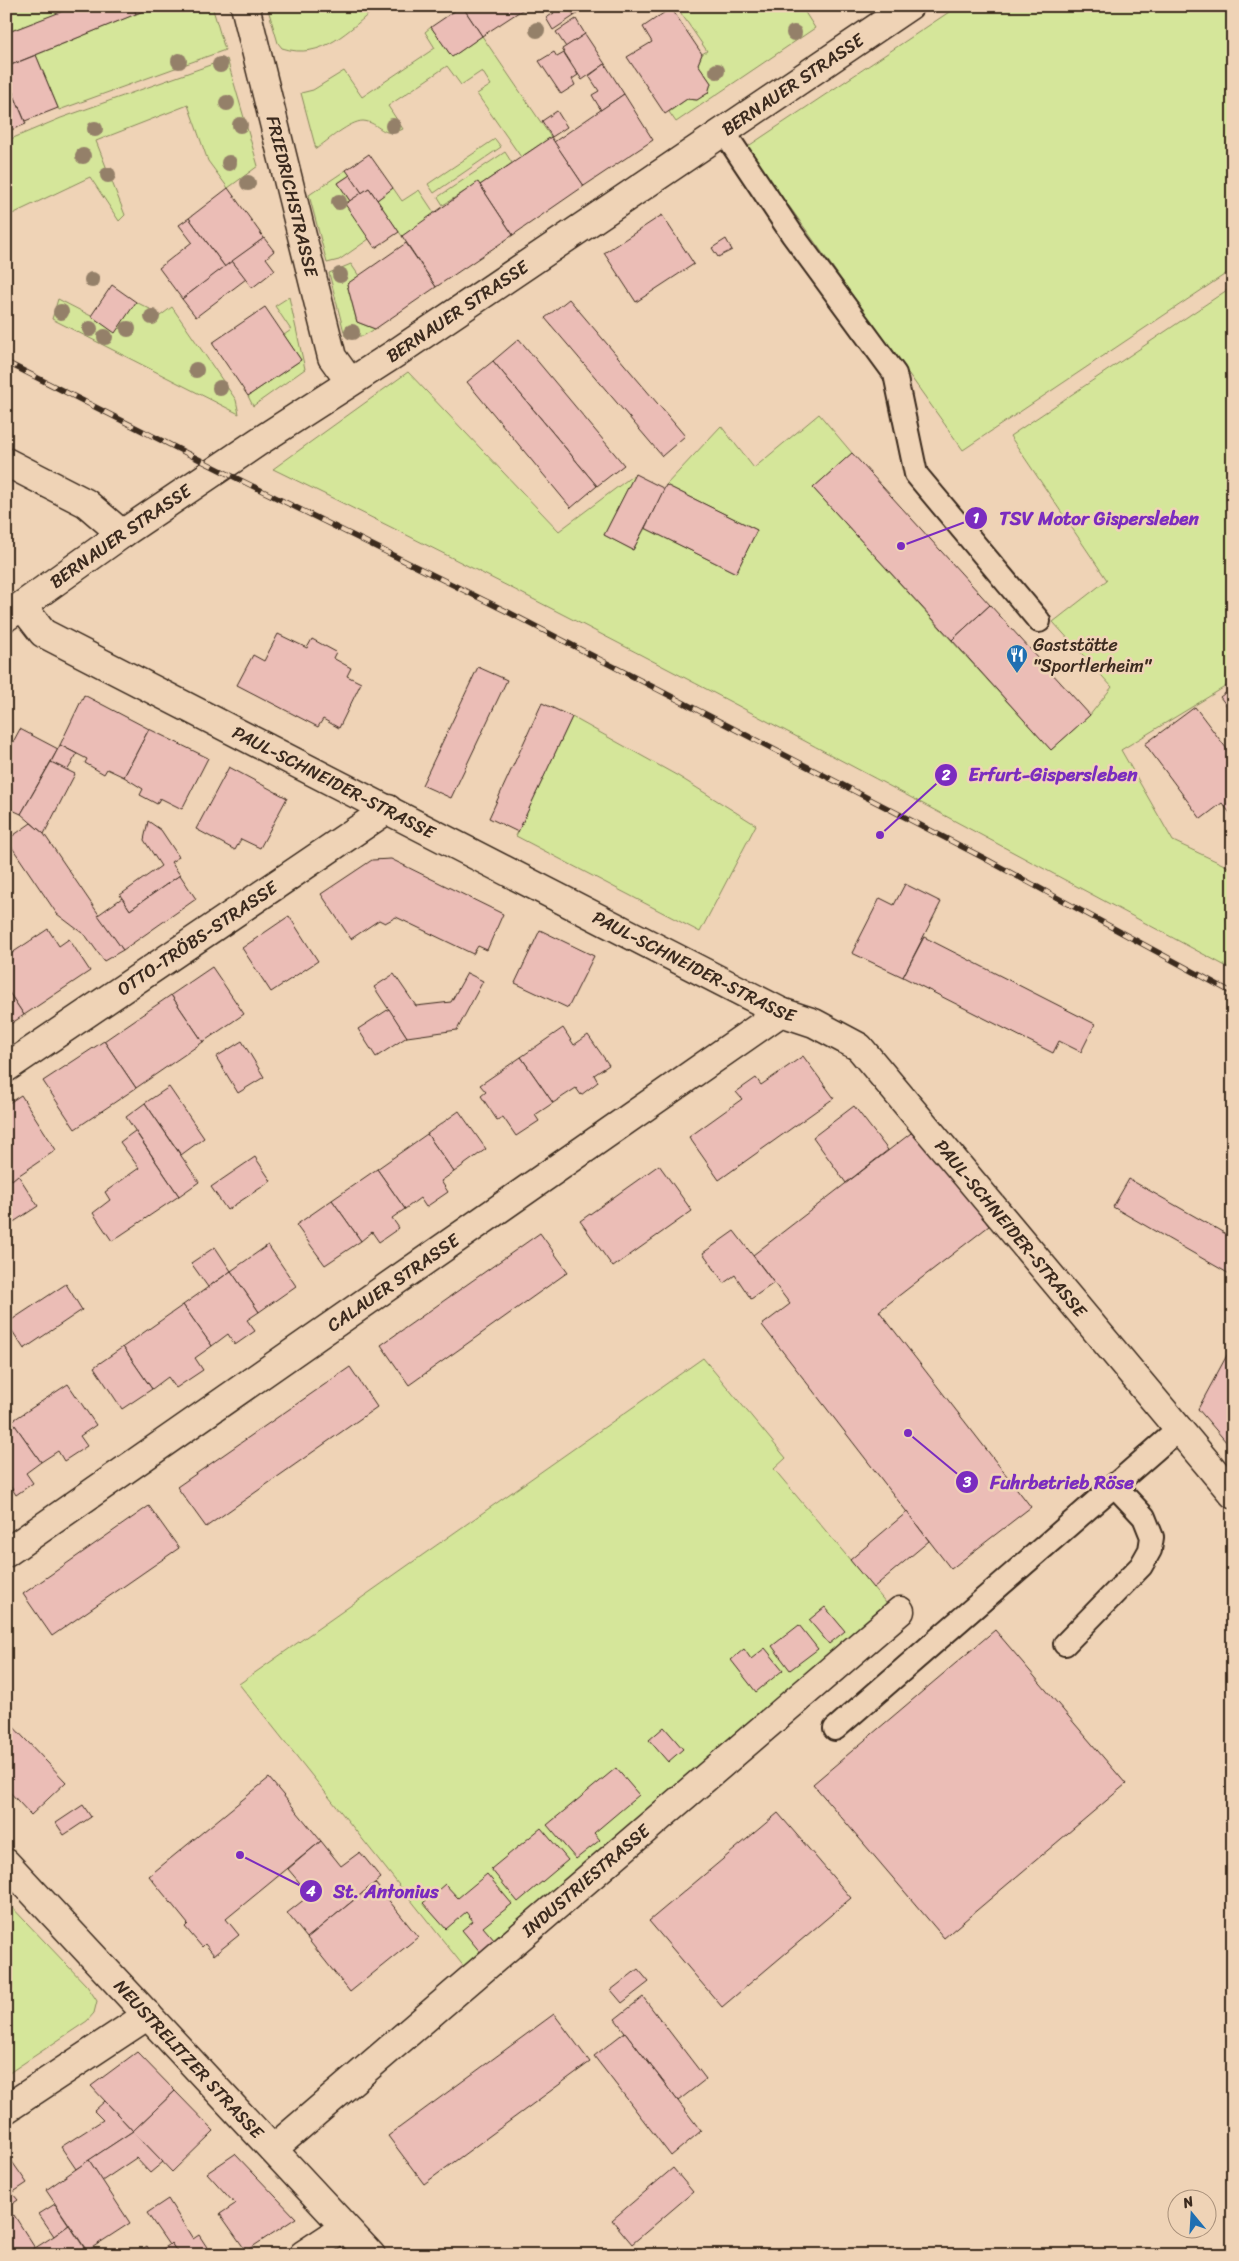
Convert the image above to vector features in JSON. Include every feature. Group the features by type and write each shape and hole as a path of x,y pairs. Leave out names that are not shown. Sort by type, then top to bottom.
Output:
{"street":[{"name":"FRIEDRICHSTRASSE","path":"245,6 332,357 350,382"},
{"name":"BERNAUER STRASSE","path":"14,612 122,534 404,348 909,6"},
{"path":"6,462 86,504 122,534"},
{"name":"PAUL-SCHNEIDER-STRASSE","path":"14,612 44,633 781,1012 814,1023 859,1047 1233,1494"},
{"name":"OTTO-TRÖBS-STRASSE","path":"6,1068 388,809"},
{"name":"CALAUER STRASSE","path":"6,1553 781,1012"},
{"name":"INDUSTRIESTRASSE","path":"273,2149 900,1611"},
{"name":"NEUSTRELITZER STRASSE","path":"6,1863 371,2255"},
{"path":"6,2109 148,2015"},
{"path":"303,2255 344,2228"}],"lane":[{"path":"724,132 798,242 895,374 916,474 1039,621"},
{"path":"835,1729 1179,1429"},
{"path":"1065,1644 1141,1566 1150,1550 1152,1537 1144,1517 1115,1486"}],"green space":[{"path":"7,6 75,6 75,7 6,33"},
{"path":"155,6 212,6 225,50 59,110 36,55"},
{"path":"267,6 378,6 334,41 322,47 296,51 282,48 278,43"},
{"path":"676,6 801,6 815,28 676,122 669,112 687,99 697,100 708,93 711,83 698,64 702,54 707,51"},
{"path":"958,6 1233,6 1233,269 963,450 789,206 759,185 738,153"},
{"path":"431,27 452,57 482,36 551,137 521,157 477,94 491,85 482,71 461,85 447,66 388,106 403,129 390,133 369,122 358,122 339,132 316,149 301,93 313,90 344,71 362,97 435,48 425,32"},
{"path":"227,59 258,166 228,188 208,161 188,105 96,141 125,215 119,221 90,177 6,217 6,141 61,118"},
{"path":"495,139 501,147 434,193 428,184"},
{"path":"505,152 512,163 480,185 478,183 443,205 438,197"},
{"path":"346,170 350,175 338,183 350,201 369,239 339,260 327,263 309,195"},
{"path":"393,188 402,201 419,190 435,214 402,236 377,200"},
{"path":"351,264 359,276 347,284 357,322 375,329 363,336 345,336 329,273"},
{"path":"1233,286 1233,682 1121,750 1173,841 1233,869 1233,970 636,652 273,469 408,372 559,531 635,474 604,535 633,550 645,528 736,573 757,530 666,485 721,426 754,468 819,414 852,453 813,488 1051,750 1090,715 1112,687 1053,622 1107,580 1010,436"},
{"path":"289,297 305,369 253,406 248,396 301,360 284,335 291,330 275,306"},
{"path":"58,299 91,316 115,332 136,302 150,309 156,319 172,307 236,400 239,414 52,319"},
{"path":"572,717 678,776 756,825 700,932 516,836"},
{"path":"703,1358 786,1458 774,1469 892,1610 465,1968 239,1684"},
{"path":"6,1901 87,1986 97,2001 94,2013 87,2021 6,2075"}],"building":[{"path":"76,6 133,6 136,14 6,67 6,33"},
{"path":"133,6 155,6 136,14"},
{"path":"462,6 524,6 525,8 482,36"},
{"path":"462,6 482,36 452,57 431,27"},
{"path":"550,6 568,6 574,16 553,30 546,18 554,13"},
{"path":"568,6 588,6 574,16"},
{"path":"671,8 702,54 698,64 711,83 708,93 697,100 687,99 665,114 627,57 652,42 643,27"},
{"path":"576,19 585,34 566,47 556,32"},
{"path":"585,34 605,64 582,80 562,49"},
{"path":"554,52 557,57 564,53 578,75 572,79 575,85 561,94 539,61"},
{"path":"36,55 58,108 25,121 6,76 6,67"},
{"path":"605,64 624,94 601,110 592,95 599,91 589,76"},
{"path":"6,76 26,124 6,132"},
{"path":"624,94 653,140 584,186 554,142"},
{"path":"557,111 567,127 552,137 542,121"},
{"path":"551,137 584,186 513,235 480,185"},
{"path":"369,154 393,188 377,200 369,188 362,193 346,170"},
{"path":"350,175 362,193 350,201 338,183"},
{"path":"478,182 513,235 436,287 402,236"},
{"path":"228,188 264,238 225,267 189,218"},
{"path":"369,188 399,232 375,248 345,204"},
{"path":"662,215 694,264 636,302 604,253"},
{"path":"189,218 225,267 182,299 159,268 192,242 179,225"},
{"path":"264,238 274,251 266,258 275,270 252,288 232,261"},
{"path":"726,239 732,250 718,257 712,248"},
{"path":"406,243 436,287 375,329 357,322 347,284"},
{"path":"232,261 246,279 196,317 182,299"},
{"path":"112,285 136,302 115,333 91,316"},
{"path":"569,299 685,436 662,456 545,318"},
{"path":"265,307 301,360 248,396 212,343"},
{"path":"519,339 624,465 597,486 493,361"},
{"path":"493,361 597,486 571,508 467,382"},
{"path":"852,453 990,605 952,640 813,488"},
{"path":"635,474 665,489 633,550 604,535"},
{"path":"666,485 757,530 736,573 645,528"},
{"name":"Gaststätte \"Sportlerheim\"","path":"990,605 1090,715 1051,750 952,640"},
{"path":"278,634 307,648 312,639 336,652 333,658 351,668 347,676 361,683 339,728 323,719 318,727 237,685 253,655 264,661"},
{"path":"478,667 507,680 451,798 422,785"},
{"path":"1233,687 1233,714 1220,697"},
{"path":"84,695 149,729 124,777 107,769 104,774 85,763 87,759 60,745"},
{"path":"542,703 572,717 518,832 489,818"},
{"path":"1195,707 1233,757 1233,817 1222,803 1201,819 1145,744"},
{"path":"20,729 58,749 21,814 6,807 6,755"},
{"path":"149,729 208,758 182,809 160,798 157,804 140,795 143,789 124,777"},
{"path":"60,745 77,754 67,771 51,762"},
{"path":"51,762 75,774 44,834 21,814"},
{"path":"229,767 287,798 260,848 241,839 235,850 196,829"},
{"path":"148,821 161,830 179,857 171,862 180,875 130,910 120,895 161,866 144,840"},
{"path":"31,823 44,834 123,950 104,961 86,936 57,914 7,840"},
{"path":"391,859 503,914 487,950 478,946 473,954 396,917 385,923 379,920 351,939 321,894 372,860"},
{"path":"180,875 196,899 123,950 98,915 122,898 130,910"},
{"path":"905,884 941,902 903,977 852,953 880,898 894,905"},
{"path":"289,916 318,961 271,992 242,948"},
{"path":"48,929 59,946 69,939 90,971 24,1015 6,988 6,957"},
{"path":"540,930 594,956 568,1008 515,983"},
{"path":"924,937 1095,1024 1081,1052 1059,1041 1053,1053 903,977"},
{"path":"212,967 244,1014 203,1042 171,995"},
{"path":"467,973 483,981 457,1030 407,1037 374,987 394,974 416,1006 451,1002"},
{"path":"6,988 24,1015 6,1027"},
{"path":"171,995 203,1042 136,1088 104,1041"},
{"path":"389,1009 407,1037 376,1057 358,1029"},
{"path":"563,1028 574,1045 588,1035 609,1065 594,1075 598,1082 581,1095 576,1088 553,1103 521,1057"},
{"path":"104,1041 136,1088 75,1129 43,1081"},
{"path":"242,1041 264,1077 238,1093 216,1057"},
{"path":"803,1056 834,1098 719,1180 689,1137 742,1099 736,1092 756,1078 761,1085"},
{"path":"521,1057 553,1103 535,1115 539,1121 516,1136 503,1117 497,1120 481,1096 486,1092 480,1085"},
{"path":"169,1087 204,1138 181,1155 145,1103"},
{"path":"21,1095 56,1150 12,1180 8,1175 6,1176 6,1105"},
{"path":"145,1103 199,1182 179,1196 126,1117"},
{"path":"854,1106 888,1150 846,1183 813,1137"},
{"path":"459,1111 486,1149 454,1172 427,1134"},
{"path":"915,1130 989,1226 879,1311 1031,1507 951,1569 762,1325 790,1304 753,1255"},
{"path":"135,1131 179,1196 112,1241 93,1213 110,1200 105,1192 139,1168 120,1142"},
{"path":"427,1134 454,1172 441,1181 448,1192 426,1207 420,1198 405,1209 377,1169"},
{"path":"255,1157 271,1181 227,1210 211,1187"},
{"path":"659,1165 692,1211 613,1267 580,1221"},
{"path":"377,1169 405,1209 392,1218 399,1228 379,1242 372,1232 361,1241 332,1200"},
{"path":"8,1175 12,1180 18,1175 38,1206 12,1223 6,1213 6,1176"},
{"path":"1129,1179 1233,1238 1233,1276 1113,1207"},
{"path":"332,1200 361,1241 325,1265 296,1225"},
{"path":"734,1231 774,1283 751,1299 735,1275 724,1283 703,1253"},
{"path":"540,1233 568,1272 409,1385 381,1345"},
{"path":"268,1245 296,1286 259,1312 231,1271"},
{"path":"215,1247 231,1271 208,1287 191,1263"},
{"path":"231,1271 259,1312 247,1320 255,1331 235,1345 228,1334 212,1346 183,1305"},
{"path":"66,1284 82,1310 24,1349 7,1323"},
{"path":"183,1305 212,1346 195,1358 203,1370 176,1388 168,1377 152,1389 123,1347"},
{"path":"1233,1344 1233,1450 1198,1409"},
{"path":"123,1347 152,1389 122,1409 94,1367"},
{"path":"350,1367 377,1407 206,1527 177,1487"},
{"path":"68,1384 96,1425 80,1436 87,1446 64,1461 58,1451 41,1462 12,1421"},
{"path":"12,1421 41,1462 26,1473 33,1483 16,1495 9,1484 6,1486 6,1425"},
{"path":"149,1506 179,1548 52,1636 23,1594"},
{"path":"907,1512 929,1541 873,1588 850,1560"},
{"path":"825,1607 845,1631 829,1644 809,1620"},
{"path":"799,1625 818,1649 790,1670 772,1646"},
{"path":"995,1630 1126,1784 944,1938 813,1784"},
{"path":"765,1648 783,1670 756,1692 731,1660 744,1649 751,1659"},
{"path":"6,1719 66,1782 31,1815 6,1788"},
{"path":"664,1727 683,1749 668,1762 649,1740"},
{"path":"616,1768 639,1795 594,1833 600,1840 576,1859 547,1825"},
{"path":"269,1778 321,1841 226,1919 239,1935 214,1955 205,1944 202,1947 185,1927 188,1924 149,1876"},
{"path":"83,1805 91,1817 64,1835 56,1823"},
{"path":"778,1813 851,1898 722,2007 649,1921"},
{"path":"541,1828 568,1860 518,1902 491,1869"},
{"path":"321,1841 341,1866 360,1852 381,1878 307,1938 287,1913 310,1895 288,1869"},
{"path":"487,1874 512,1904 483,1927 495,1941 481,1953 462,1930 473,1921 466,1912 446,1929 423,1903 445,1884 458,1898"},
{"path":"375,1883 418,1937 350,1992 307,1938"},
{"path":"638,1969 649,1982 622,2003 611,1990"},
{"path":"643,1997 706,2079 678,2101 615,2019"},
{"path":"554,2014 590,2062 424,2184 388,2136"},
{"path":"625,2032 701,2131 671,2156 594,2056"},
{"path":"137,2052 175,2091 133,2131 91,2086"},
{"path":"175,2091 214,2131 172,2172 133,2131"},
{"path":"105,2101 133,2131 76,2169 61,2147 103,2120 94,2111"},
{"path":"133,2131 163,2162 150,2173 136,2158 102,2181 89,2160"},
{"path":"6,2153 27,2183 12,2193 18,2200 6,2208"},
{"path":"235,2154 296,2218 246,2251 220,2214 235,2204 207,2173"},
{"path":"89,2160 130,2223 87,2251 46,2190"},
{"path":"673,2168 693,2192 632,2244 612,2220"},
{"path":"168,2199 193,2239 199,2235 212,2255 179,2255 171,2243 169,2245 147,2213"},
{"path":"55,2204 69,2225 54,2236 39,2214"},
{"path":"14,2215 35,2248 24,2255 9,2255 6,2251 6,2220"},
{"path":"69,2225 89,2255 24,2255 54,2236"},
{"path":"171,2243 179,2255 154,2255 169,2245"},
{"path":"147,2246 153,2255 134,2255"}],"railway":[{"path":"6,362 506,611 982,857 1233,993"}],"place":[{"name":"TSV Motor Gispersleben","path":"901,546"},
{"name":"Gaststätte \"Sportlerheim\"","path":"1017,674"},
{"name":"Erfurt-Gispersleben","path":"880,835"},
{"name":"Fuhrbetrieb Röse","path":"908,1433"},
{"name":"St. Antonius","path":"240,1855"}]}
